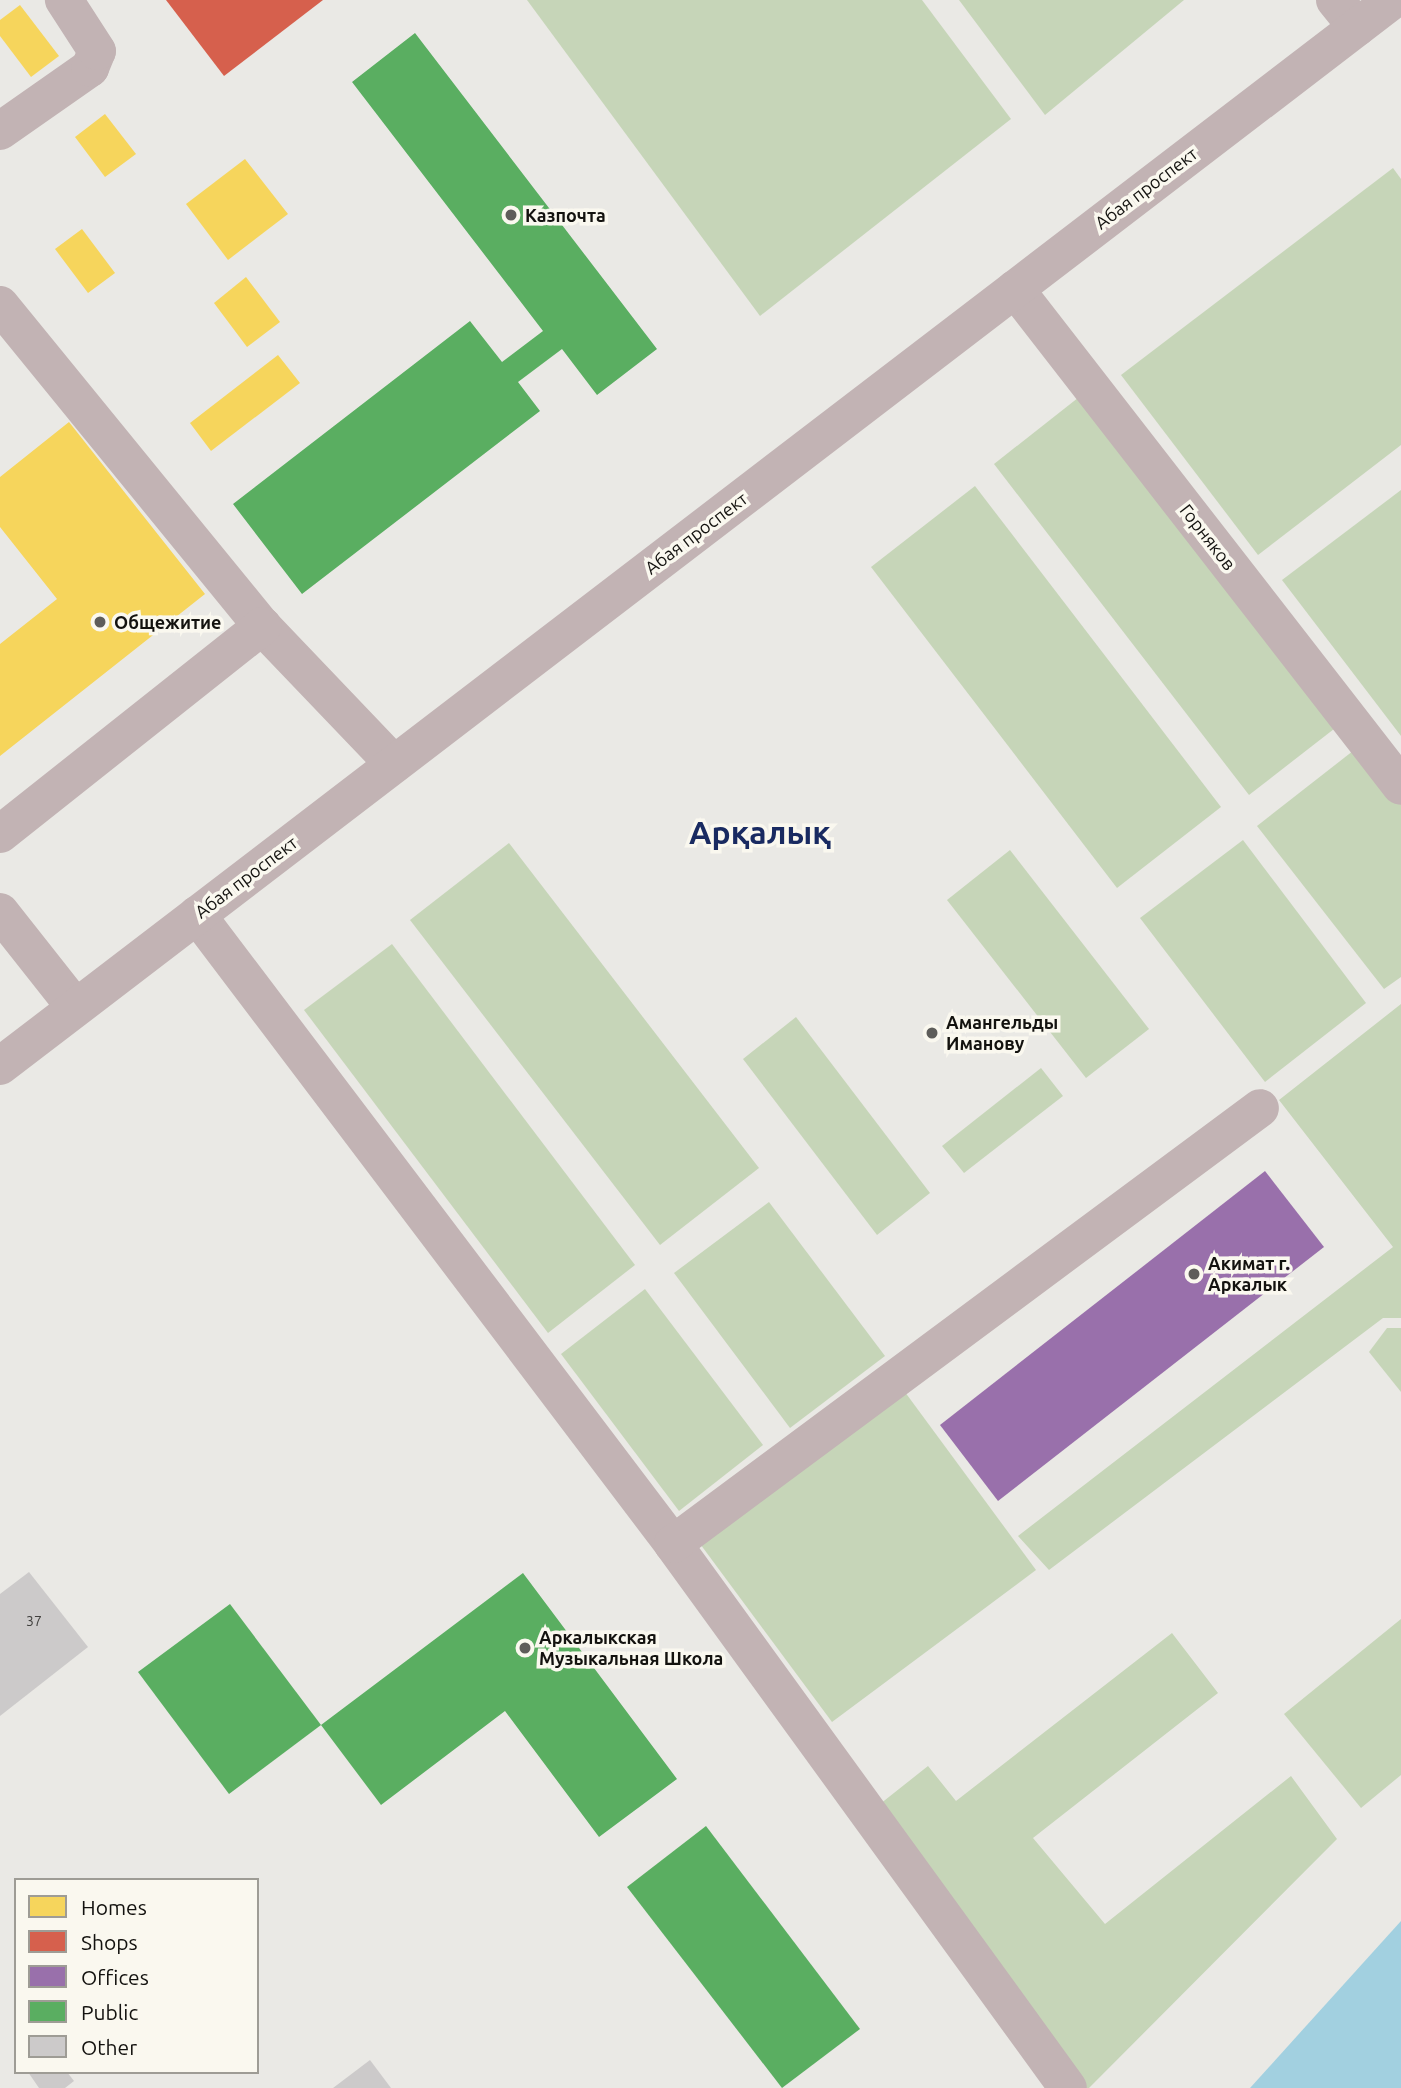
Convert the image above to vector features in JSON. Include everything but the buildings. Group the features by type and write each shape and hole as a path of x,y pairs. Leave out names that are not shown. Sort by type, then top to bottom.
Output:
{"street":[{"path":"0,131 90,68 97,51 64,0"},
{"name":"Абая проспект","path":"0,1066 1015,289 1346,14 1393,0"},
{"name":"Горняков","path":"1015,289 1401,786"},
{"path":"0,305 262,626 394,764"},
{"path":"0,834 262,626"},
{"path":"0,912 75,1007"},
{"path":"197,915 673,1544 1068,2088"},
{"path":"673,1544 1260,1108"}],"green space":[{"path":"527,0 922,0 1011,119 760,316"},
{"path":"959,0 1184,0 1045,115"},
{"path":"1393,168 1401,179 1401,445 1258,555 1121,375"},
{"path":"1088,390 1343,722 1249,795 994,464"},
{"path":"975,486 1221,807 1117,888 871,567"},
{"path":"1401,490 1401,736 1282,580"},
{"path":"1358,747 1401,803 1401,977 1384,989 1257,826"},
{"path":"1243,840 1366,1003 1265,1082 1140,918"},
{"path":"509,843 759,1168 660,1245 410,920"},
{"path":"1010,850 1149,1029 1086,1078 947,900"},
{"path":"392,944 635,1265 548,1333 304,1010"},
{"path":"1401,1004 1401,1318 1383,1318 1049,1570 1018,1536 1393,1247 1279,1100"},
{"path":"796,1017 930,1193 877,1235 743,1059"},
{"path":"1041,1068 1063,1096 964,1173 942,1146"},
{"path":"769,1202 885,1356 790,1428 674,1273"},
{"path":"645,1289 763,1445 679,1511 561,1354"},
{"path":"1387,1328 1401,1328 1401,1392 1369,1352"},
{"path":"902,1388 1036,1570 832,1722 695,1537"},
{"path":"1401,1619 1401,1775 1361,1808 1284,1714"},
{"path":"1172,1633 1218,1693 1033,1838 1105,1924 1291,1776 1337,1839 1089,2088 1078,2088 875,1808 928,1766 956,1801"}],"water":[{"path":"1401,1921 1401,2088 1250,2088"}],"place":[{"name":"Казпочта","path":"511,215"},
{"name":"Общежитие","path":"100,622"},
{"name":"Амангельды Иманову","path":"932,1033"},
{"name":"Акимат г. Аркалык","path":"1194,1274"},
{"name":"Аркалыкская Музыкальная Школа","path":"525,1648"}],"district":[{"name":"Арқалық","path":"760,832"}]}
